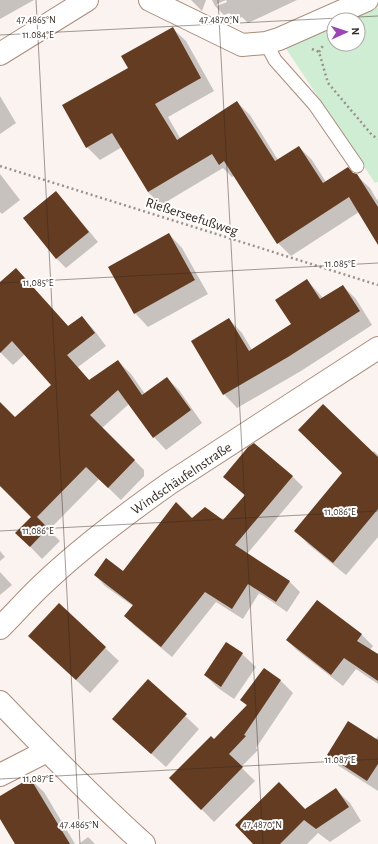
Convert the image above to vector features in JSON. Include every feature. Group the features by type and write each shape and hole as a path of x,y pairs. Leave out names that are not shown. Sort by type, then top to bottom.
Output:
{"street":[{"path":"0,54 87,0"},
{"path":"150,0 242,45 272,41 367,0"},
{"name":"Windschäufelnstraße","path":"0,628 43,584 93,540 140,505 170,483 378,348"},
{"path":"0,702 47,751 112,815 144,844"},
{"path":"0,774 47,751"}],"lane":[{"path":"272,41 275,60 315,105 357,166"}],"path":[{"path":"272,41 319,52 328,83 372,135 378,139"},
{"name":"Rießerseefußweg","path":"0,166 378,285"}],"green space":[{"path":"378,4 378,182 375,183 285,47 326,28 326,52 366,52 366,12 360,12"}],"building":[{"path":"173,27 201,78 155,104 177,140 237,101 275,161 299,146 323,183 348,167 353,173 357,174 378,207 378,245 349,197 277,244 224,161 219,165 212,154 148,192 112,133 86,148 62,105 128,68 121,56"},
{"path":"56,191 89,232 56,259 23,218"},
{"path":"169,233 195,280 134,314 108,267"},
{"path":"16,268 68,326 82,316 95,333 67,355 89,380 118,360 142,395 167,377 191,410 153,438 118,390 90,415 135,460 108,488 86,467 37,517 48,528 30,547 15,533 31,517 0,486 0,402 15,417 51,385 12,341 0,353 0,282"},
{"path":"307,279 320,299 343,285 360,311 288,357 223,395 191,341 229,318 249,351 291,324 275,300"},
{"path":"323,404 378,457 378,509 333,563 294,531 342,473 298,430"},
{"path":"254,443 293,476 235,545 290,581 276,602 248,584 232,609 205,592 161,647 124,616 133,605 94,575 106,558 123,571 176,502 192,518 205,507 223,520 245,495 223,477 248,447"},
{"path":"317,600 362,634 357,641 378,654 378,681 344,658 331,675 286,640"},
{"path":"59,603 106,647 76,680 28,636"},
{"path":"226,642 243,653 221,687 204,675"},
{"path":"264,668 281,680 244,735 246,736 229,754 243,767 201,810 169,778 211,736 214,739 247,705 240,700"},
{"path":"148,679 187,714 151,754 112,719"},
{"path":"348,721 378,740 378,764 367,781 327,755"},
{"path":"30,778 70,844 15,844 0,819 0,796"},
{"path":"279,782 305,809 336,788 349,807 316,829 304,820 280,844 253,844 235,825"}]}
